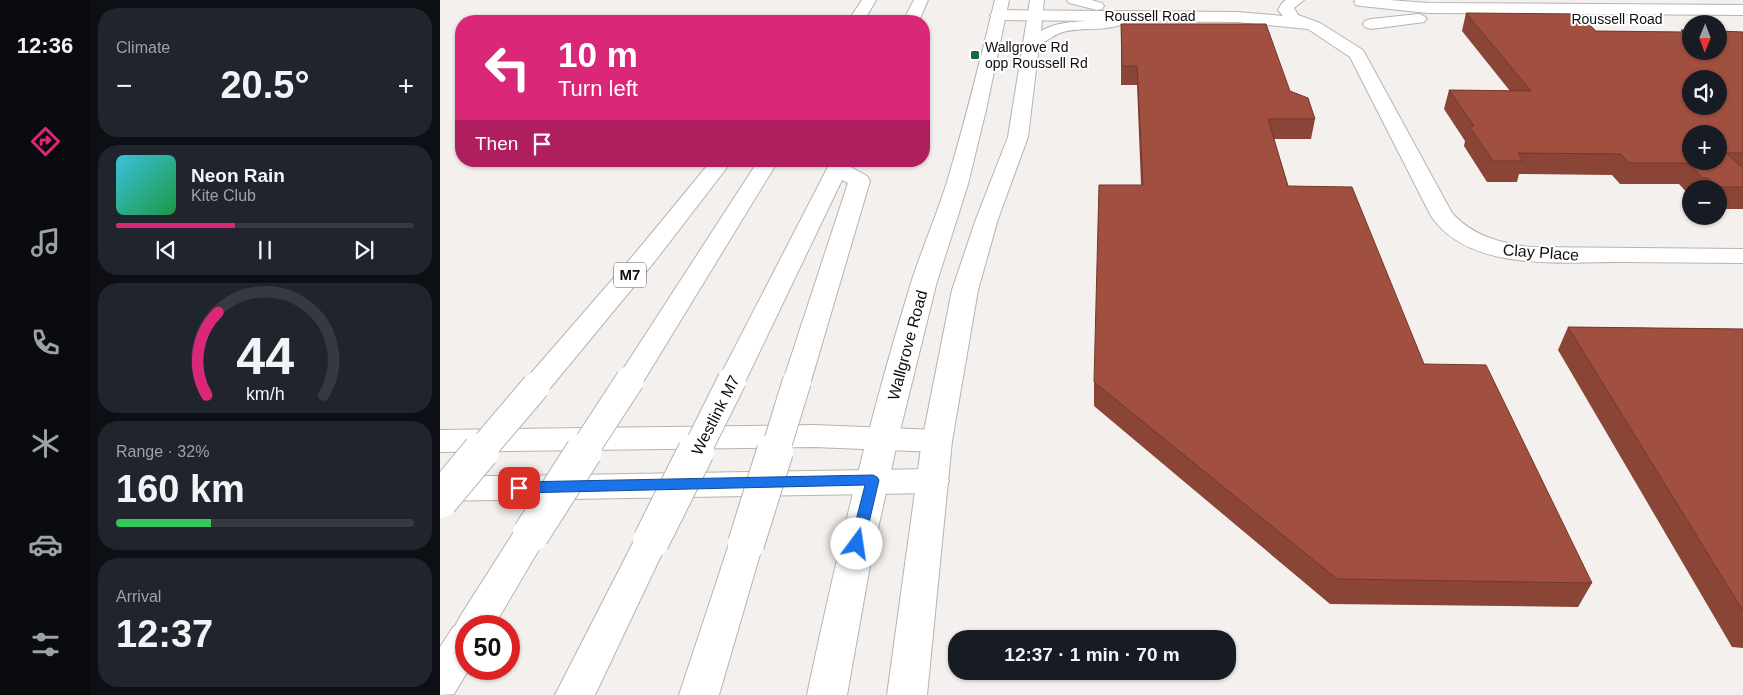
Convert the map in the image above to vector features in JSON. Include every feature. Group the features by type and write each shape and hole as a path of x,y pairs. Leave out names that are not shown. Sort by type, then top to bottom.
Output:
{"main road":[{"path":"860,15 869,0"},
{"path":"914,15 921,0"},
{"path":"1074,0 1097,6"},
{"path":"1658,0 1670,9"},
{"path":"1700,0 1715,10"},
{"path":"1294,1 1287,6 1288,14 1308,24"},
{"name":"Roussell Road","path":"1000,7 1237,7 1294,1"},
{"path":"1357,54 1359,27 1377,21 1379,13 1376,9 1358,1"},
{"name":"Roussell Road","path":"1358,1 1428,8 1743,10"},
{"name":"Wallgrove Road","path":"828,695 853,560 883,439 923,285 957,184 978,110 1000,7"},
{"path":"907,695 937,441 965,290 987,219 1018,137 1036,7"},
{"name":"Roussell Road","path":"1036,7 1125,16 1237,17 1359,27 1431,18 1743,19"},
{"path":"1032,42 1057,28 1112,22 1125,16"},
{"name":"Clay Place","path":"1308,24 1357,54 1442,216 1463,236 1500,250 1530,254 1743,256"},
{"name":"M7","path":"440,500 646,256 717,167"},
{"path":"481,615 764,167"},
{"name":"Westlink M7","path":"575,695 838,167"},
{"path":"699,695 860,181 842,167"},
{"path":"440,441 814,436 937,441"},
{"path":"440,489 873,480 933,481"},
{"path":"440,680 455,656"}],"building":[{"path":"1466,13 1578,14 1596,31 1682,32 1682,60 1728,60 1728,31 1743,32 1743,153 1727,153 1727,125 1682,125 1682,163 1629,163 1621,154 1518,153 1523,161 1493,161 1469,126 1474,126 1449,90 1531,91"},
{"path":"1121,24 1266,24 1290,91 1308,98 1315,119 1268,119 1288,186 1352,187 1424,364 1486,365 1592,583 1337,579 1094,382 1099,185 1143,185 1137,66 1122,66"},
{"path":"1727,154 1743,168 1743,187 1727,187 1727,180 1703,178 1695,170 1727,170"},
{"path":"1568,327 1743,329 1743,611"}],"place":[{"name":"Wallgrove Rd opp Roussell Rd","path":"975,55"}],"route":[{"path":"519,488 873,480 857,544"}]}
